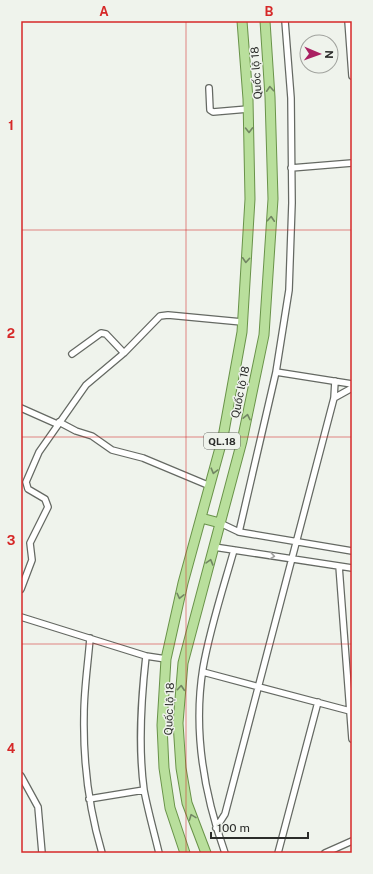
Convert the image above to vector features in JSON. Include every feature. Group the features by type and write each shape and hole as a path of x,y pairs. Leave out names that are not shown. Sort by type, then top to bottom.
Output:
{"main road":[{"name":"Quốc lộ 18","path":"185,853 170,808 164,768 162,725 166,659 183,583 223,437 242,322 250,199 248,109 242,21"},
{"name":"Quốc lộ 18","path":"206,853 187,803 181,768 178,723 183,663 242,441 264,335 273,199 270,97 265,21"},
{"path":"201,518 220,523"}],"street":[{"path":"239,532 276,372 289,290 291,98 285,21"},
{"path":"348,21 352,76"},
{"path":"209,88 210,110 248,109"},
{"path":"291,168 352,163"},
{"path":"21,589 32,560 30,543 48,507 45,500 28,489 26,482 39,452 86,385 124,353 156,319 163,315 242,322"},
{"path":"72,354 101,333 106,334 124,353"},
{"path":"276,372 352,384"},
{"path":"216,828 225,814 295,541 334,398 335,381"},
{"path":"334,398 352,388"},
{"path":"21,408 76,431 92,436 112,450 143,458 210,486"},
{"path":"220,523 239,532 352,551"},
{"path":"214,547 352,568"},
{"path":"225,853 216,828 204,780 200,726 203,672 234,550"},
{"path":"339,566 352,739"},
{"path":"21,617 146,656 166,659"},
{"path":"90,638 84,714 85,755 90,799 102,853"},
{"path":"146,656 140,734 144,790 159,853"},
{"path":"203,672 350,711"},
{"path":"278,853 318,702"},
{"path":"21,776 38,807 42,853"},
{"path":"90,799 144,790"},
{"path":"325,853 352,842"}]}
